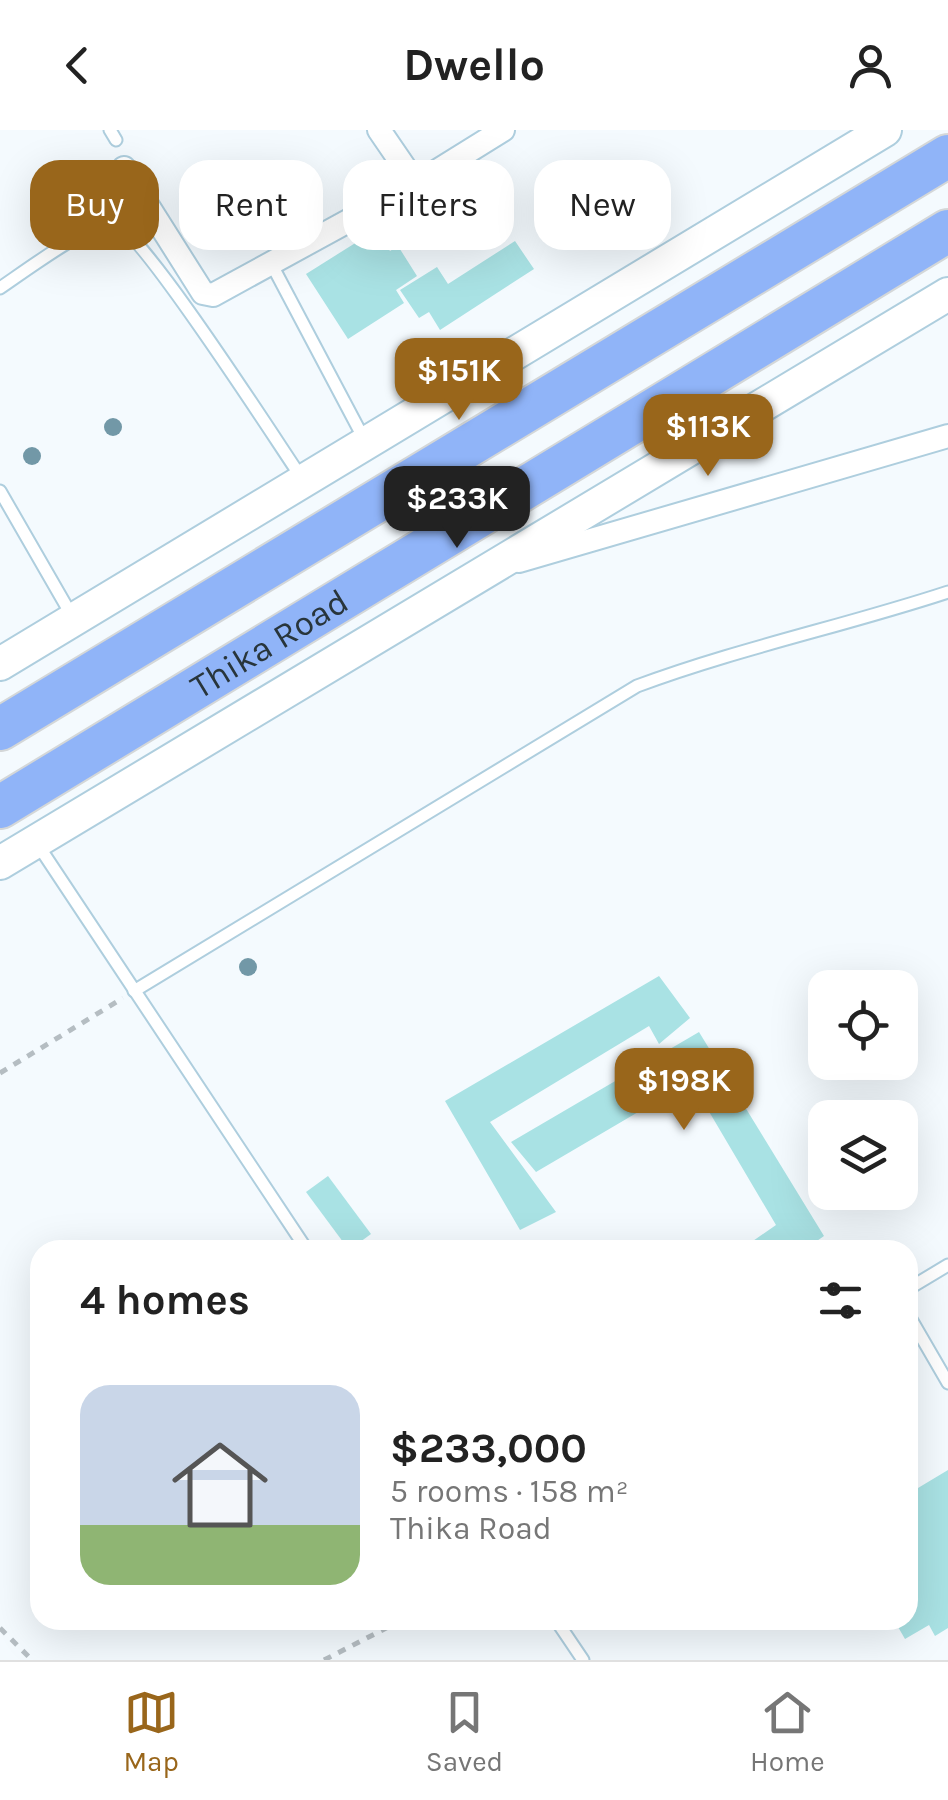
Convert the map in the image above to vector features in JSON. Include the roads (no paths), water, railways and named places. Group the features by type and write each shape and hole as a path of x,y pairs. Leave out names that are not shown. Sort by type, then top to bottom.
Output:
{"highway":[{"name":"Thika Road","path":"0,729 948,156"},
{"name":"Thika Road","path":"0,806 948,230"}],"main road":[{"path":"0,664 871,134"},
{"name":"Thika Road","path":"0,863 948,294"}],"street":[{"path":"378,130 399,160"},
{"path":"455,160 503,130"},
{"path":"159,223 203,293 213,295 343,225"},
{"path":"483,572 948,436"}],"lane":[{"path":"0,288 98,224 122,226 134,236 188,311 303,480"},
{"path":"272,265 366,443"},
{"path":"0,491 74,619"},
{"path":"134,992 637,686 706,660 948,592"},
{"path":"35,842 300,1240"},
{"path":"918,1283 948,1264"},
{"path":"918,1331 948,1382"},
{"path":"563,1630 583,1660"}]}
